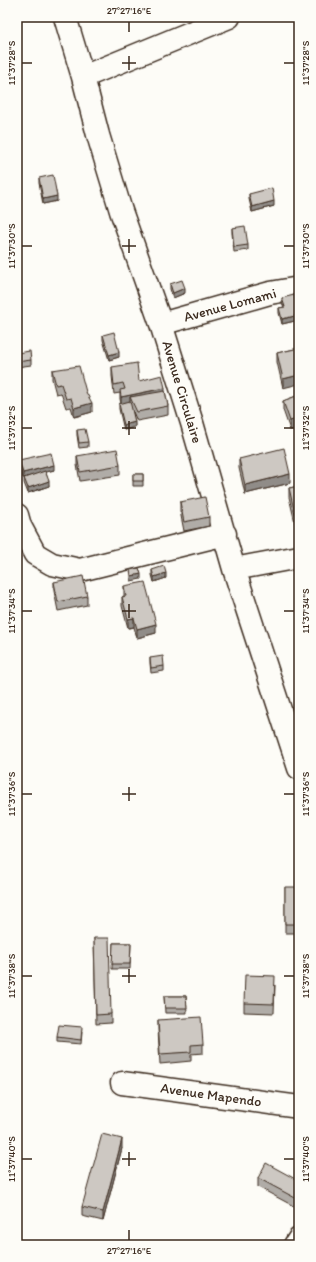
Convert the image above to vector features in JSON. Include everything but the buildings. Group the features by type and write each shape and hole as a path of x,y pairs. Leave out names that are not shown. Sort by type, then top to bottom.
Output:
{"street":[{"name":"Avenue Circulaire","path":"64,17 83,77 98,135 121,211 160,324 225,534 234,569 299,768"},
{"path":"83,77 229,17"},
{"name":"Avenue Lomami","path":"160,324 270,293 299,288"},
{"path":"17,514 20,526 35,554 52,564 80,570 225,534"},
{"path":"234,569 299,557"},
{"name":"Avenue Mapendo","path":"122,1083 299,1107"},
{"path":"295,1245 299,1239"}]}
